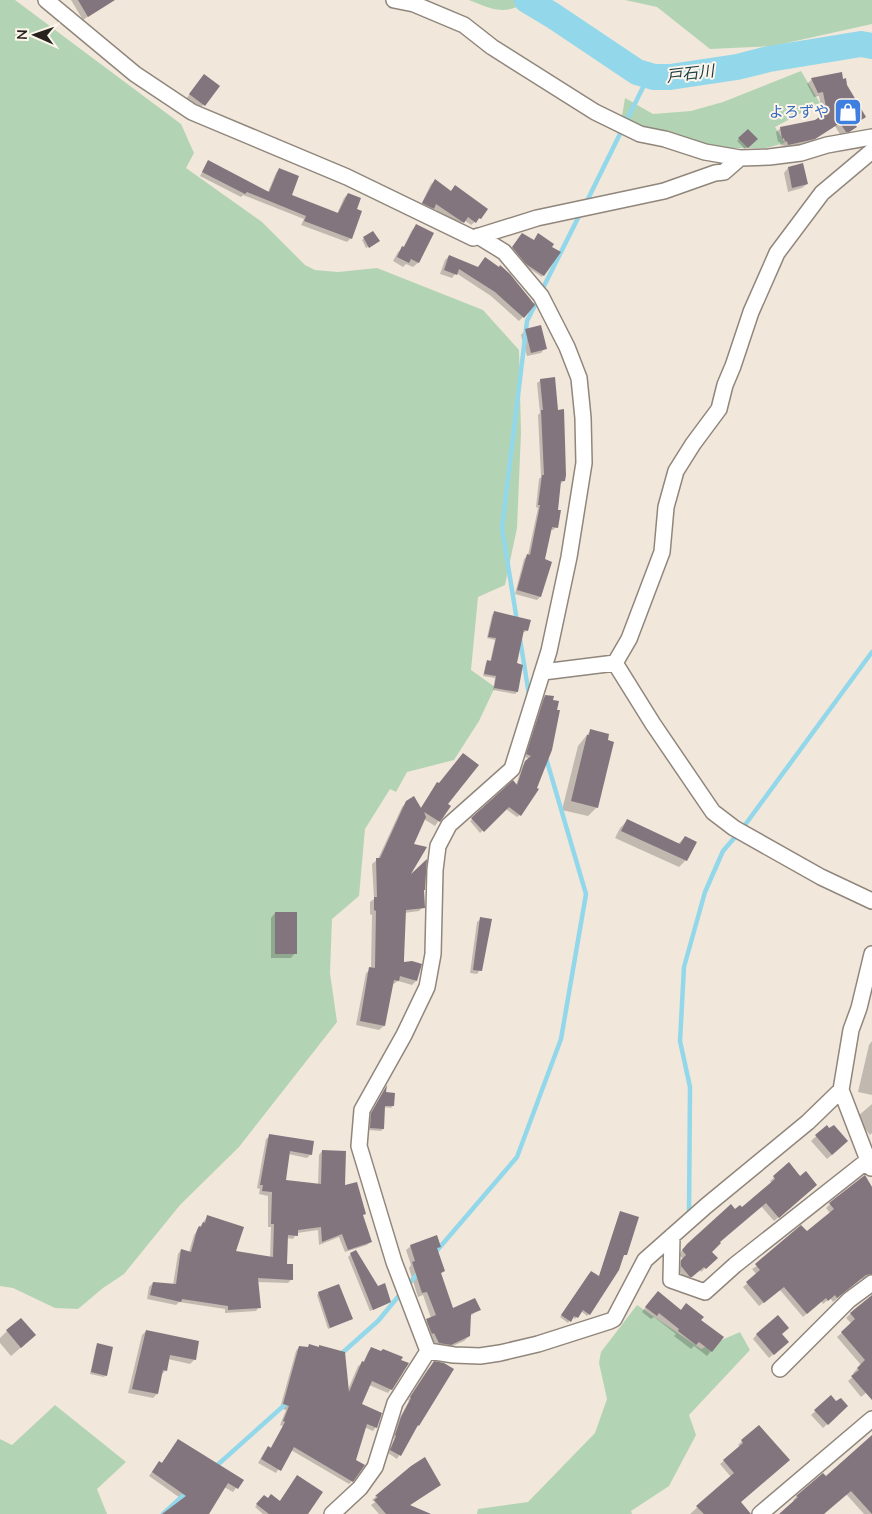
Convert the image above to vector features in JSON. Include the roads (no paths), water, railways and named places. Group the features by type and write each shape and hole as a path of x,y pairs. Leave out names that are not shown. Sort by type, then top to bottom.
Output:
{"street":[{"path":"46,0 135,74 192,112 347,177 473,238 537,218 664,191 715,173 724,172 740,158"},
{"path":"394,0 414,4 464,25 492,47 595,112 640,134 665,139 704,152 740,158 801,153 827,145 872,137"},
{"path":"615,662 629,639 662,552 666,507 676,471 693,444 720,410 724,385 733,366 751,312 778,253 822,193 872,152"},
{"path":"428,1351 394,1262 359,1146 362,1110 404,1035 427,987 433,954 435,870 438,846 449,824 512,769 549,651 569,557 584,464 583,418 579,378 567,347 542,296 504,252 478,236"},
{"path":"543,672 615,662"},
{"path":"615,662 652,724 713,812 734,828 821,877 872,901"},
{"path":"672,1236 671,1280 705,1292 735,1265 870,1163 841,1090 851,1030 859,1008 872,954"},
{"path":"428,1351 480,1356 500,1353 538,1344 614,1319 645,1260 808,1122 841,1090"},
{"path":"780,1369 849,1300 872,1283"},
{"path":"332,1514 360,1488 375,1467 395,1403 428,1351"},
{"path":"760,1514 872,1419"}],"waterway":[{"name":"戸石川","path":"527,0 637,72 654,77 670,77 737,67 769,59 861,44 872,46"},
{"path":"585,205 649,75"},
{"path":"541,292 581,212"},
{"path":"517,621 502,528 527,321 538,299"},
{"path":"520,639 529,695"},
{"path":"689,1216 690,1087 680,1041 684,967 705,892 723,851 742,829 872,652"},
{"path":"434,1254 517,1157 561,1039 586,894 546,758"},
{"path":"407,1286 420,1271"},
{"path":"341,1354 378,1321 402,1292"},
{"path":"214,1468 289,1401"},
{"path":"163,1514 188,1491"}],"place":[{"name":"よろずや","path":"848,112"}]}
